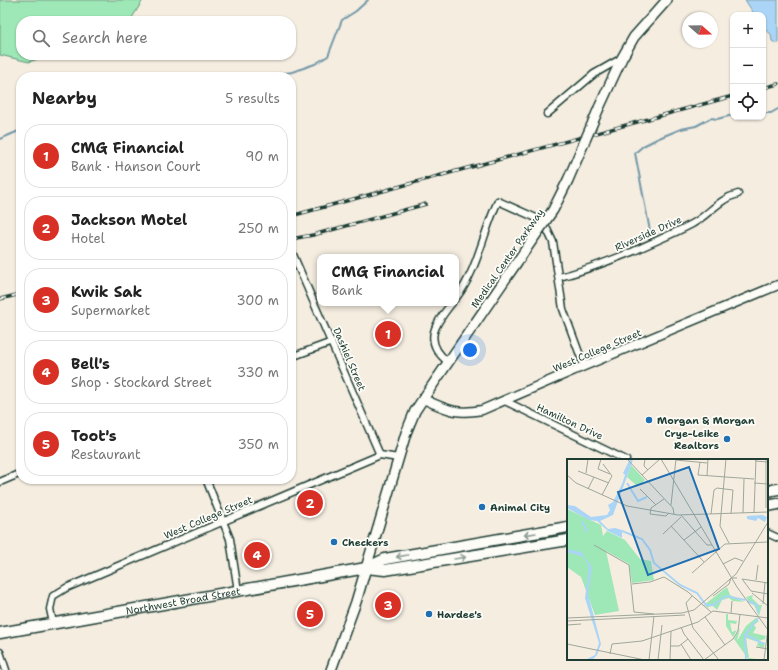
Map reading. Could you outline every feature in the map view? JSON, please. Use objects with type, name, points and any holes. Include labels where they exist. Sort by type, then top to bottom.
[{"type":"main road","name":"Medical Center Parkway","points":[[331,670],[349,622],[406,433],[416,411],[422,400],[553,210],[568,180],[622,58],[634,37],[667,0]]},
{"type":"main road","points":[[768,491],[778,489]]},
{"type":"main road","points":[[768,506],[778,504]]},
{"type":"main road","name":"Northwest Broad Street","points":[[0,633],[366,568],[385,559],[567,527]]},
{"type":"main road","points":[[555,529],[557,542]]},
{"type":"main road","name":"Northwest Broad Street","points":[[366,568],[385,570],[567,540]]},
{"type":"street","points":[[547,114],[594,74],[622,58]]},
{"type":"street","name":"Riverside Drive","points":[[559,277],[580,272],[660,240],[694,223],[729,196],[738,194]]},
{"type":"street","points":[[459,294],[469,278],[491,215],[498,201],[534,217],[546,227],[553,242],[563,309],[584,366]]},
{"type":"street","name":"Dashiel Street","points":[[296,261],[380,455]]},
{"type":"street","name":"West College Street","points":[[422,400],[455,412],[468,413],[482,410],[778,285]]},
{"type":"street","points":[[448,362],[441,356],[433,343],[434,332],[438,321],[450,306]]},
{"type":"street","points":[[296,355],[332,342]]},
{"type":"street","name":"Hamilton Drive","points":[[505,401],[624,459]]},
{"type":"street","points":[[380,455],[398,458]]},
{"type":"street","name":"West College Street","points":[[53,623],[50,609],[53,596],[66,588],[380,455]]},
{"type":"street","points":[[0,482],[16,475]]},
{"type":"street","points":[[208,484],[230,539],[238,591]]},
{"type":"street","points":[[768,533],[778,538]]},
{"type":"street","points":[[0,652],[6,670]]},
{"type":"green space","points":[[0,0],[143,0],[133,16],[16,16],[16,59],[0,55]]},
{"type":"green space","points":[[21,60],[35,60],[29,62]]},
{"type":"water","points":[[745,0],[778,0],[778,44],[772,41],[771,34],[766,30],[766,12],[753,12]]},
{"type":"waterway","points":[[292,72],[315,64],[328,56],[342,20],[356,11],[368,0]]},
{"type":"waterway","points":[[766,113],[771,113],[778,109]]},
{"type":"waterway","points":[[650,231],[635,153],[643,146],[681,129],[696,126],[711,118],[717,119],[730,116]]},
{"type":"waterway","points":[[0,139],[16,132]]},
{"type":"railway","points":[[766,87],[778,84]]},
{"type":"railway","points":[[296,215],[730,97]]},
{"type":"railway","points":[[296,238],[313,235],[426,204]]},
{"type":"railway","points":[[0,299],[16,295]]},
{"type":"place","name":"CMG Financial","points":[[388,334]]},
{"type":"place","name":"Morgan & Morgan","points":[[649,420]]},
{"type":"place","name":"Crye-Leike Realtors","points":[[727,439]]},
{"type":"place","name":"Jackson Motel","points":[[310,503]]},
{"type":"place","name":"Animal City","points":[[482,507]]},
{"type":"place","name":"Checkers","points":[[334,542]]},
{"type":"place","name":"Bell's","points":[[257,555]]},
{"type":"place","name":"Kwik Sak","points":[[388,605]]},
{"type":"place","name":"Toot's","points":[[310,614]]},
{"type":"place","name":"Hardee's","points":[[429,614]]}]
